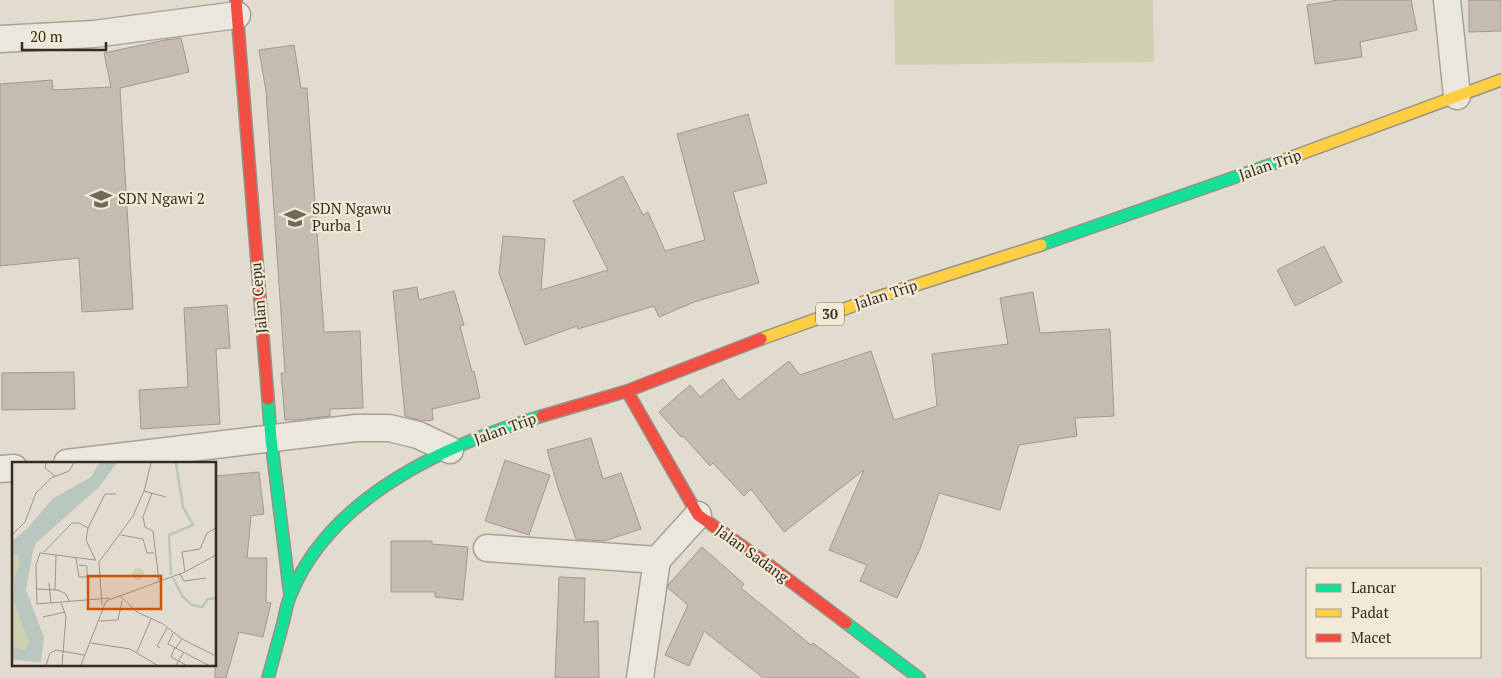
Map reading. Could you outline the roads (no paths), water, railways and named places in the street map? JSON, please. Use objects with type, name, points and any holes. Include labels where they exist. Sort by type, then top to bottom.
[{"type":"main road","name":"Jalan Cepu","points":[[236,8],[271,439],[290,596]]},
{"type":"main road","name":"Jalan Trip","points":[[268,678],[290,596],[305,565],[326,537],[368,497],[395,478],[450,450],[504,427],[627,392],[750,343],[872,298],[1036,247],[1328,144],[1501,80]]},
{"type":"main road","name":"Jalan Sadang","points":[[627,392],[698,516],[769,565],[919,678]]},
{"type":"street","points":[[1447,0],[1458,96]]},
{"type":"street","points":[[0,39],[94,34],[236,8]]},
{"type":"street","points":[[76,462],[356,428],[389,428],[418,435],[450,450]]},
{"type":"street","points":[[640,678],[657,560],[698,516]]},
{"type":"street","points":[[487,548],[657,560]]},
{"type":"place","name":"SDN Ngawi 2","points":[[101,199]]},
{"type":"place","name":"SDN Ngawu Purba 1","points":[[295,218]]}]
